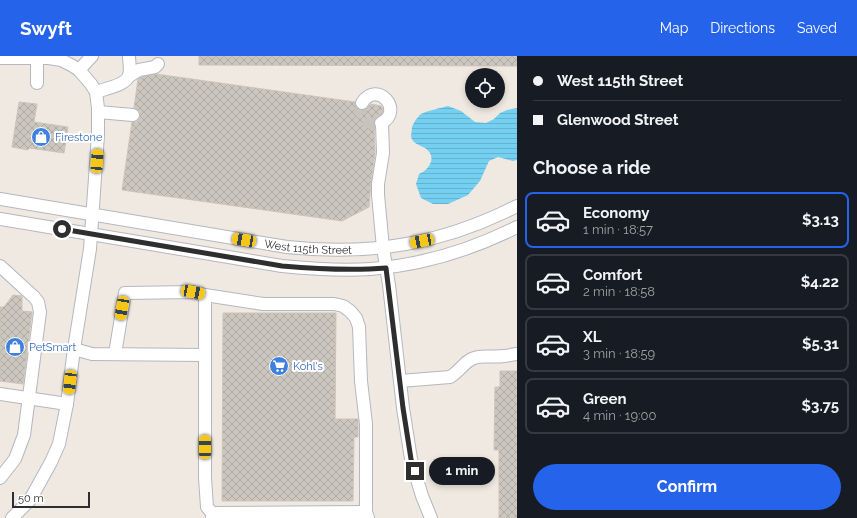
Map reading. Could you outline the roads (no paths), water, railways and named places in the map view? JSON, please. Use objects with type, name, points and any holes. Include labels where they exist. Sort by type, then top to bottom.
[{"type":"street","points":[[79,70],[92,56]]},
{"type":"street","points":[[129,56],[129,76]]},
{"type":"street","points":[[37,57],[37,83]]},
{"type":"street","points":[[0,58],[37,57],[61,60],[79,70],[88,80],[96,92],[98,112],[98,136],[91,234],[67,404],[59,444],[30,500],[12,518]]},
{"type":"street","points":[[96,92],[120,84],[139,70],[158,64]]},
{"type":"street","points":[[362,103],[370,95],[380,95],[386,99],[389,104],[390,113],[387,119],[382,123],[376,184],[411,459],[422,496],[431,518]]},
{"type":"street","points":[[98,112],[133,116]]},
{"type":"street","name":"West 115th Street","points":[[0,199],[287,247],[340,251],[368,250],[431,239],[463,230],[517,206]]},
{"type":"street","name":"West 115th Street","points":[[0,219],[282,266],[345,270],[386,268],[424,261],[456,253],[494,239],[517,227]]},
{"type":"street","points":[[0,266],[34,297],[40,307],[30,398],[24,435],[14,459],[0,478]]},
{"type":"street","points":[[115,354],[125,293],[193,292],[263,304],[334,304],[342,306],[350,311],[356,318],[359,327],[361,381],[366,424],[367,515],[212,516],[207,507],[205,478],[205,295]]},
{"type":"street","points":[[74,349],[92,354],[205,355]]},
{"type":"street","points":[[400,381],[450,377],[457,373],[466,362],[474,358],[517,354]]},
{"type":"street","points":[[0,394],[67,404]]},
{"type":"water","points":[[448,106],[461,111],[475,122],[486,123],[494,119],[500,113],[517,108],[517,160],[513,161],[498,157],[489,161],[480,181],[468,195],[448,204],[433,204],[421,198],[416,184],[419,174],[426,170],[431,163],[431,155],[425,148],[415,143],[412,139],[412,127],[414,122],[421,114]]},
{"type":"tunnel","points":[[362,103],[362,116],[368,122],[376,124],[381,123]]},
{"type":"place","name":"Firestone","points":[[41,137]]},
{"type":"place","name":"PetSmart","points":[[15,347]]},
{"type":"place","name":"Kohl's","points":[[279,366]]}]
